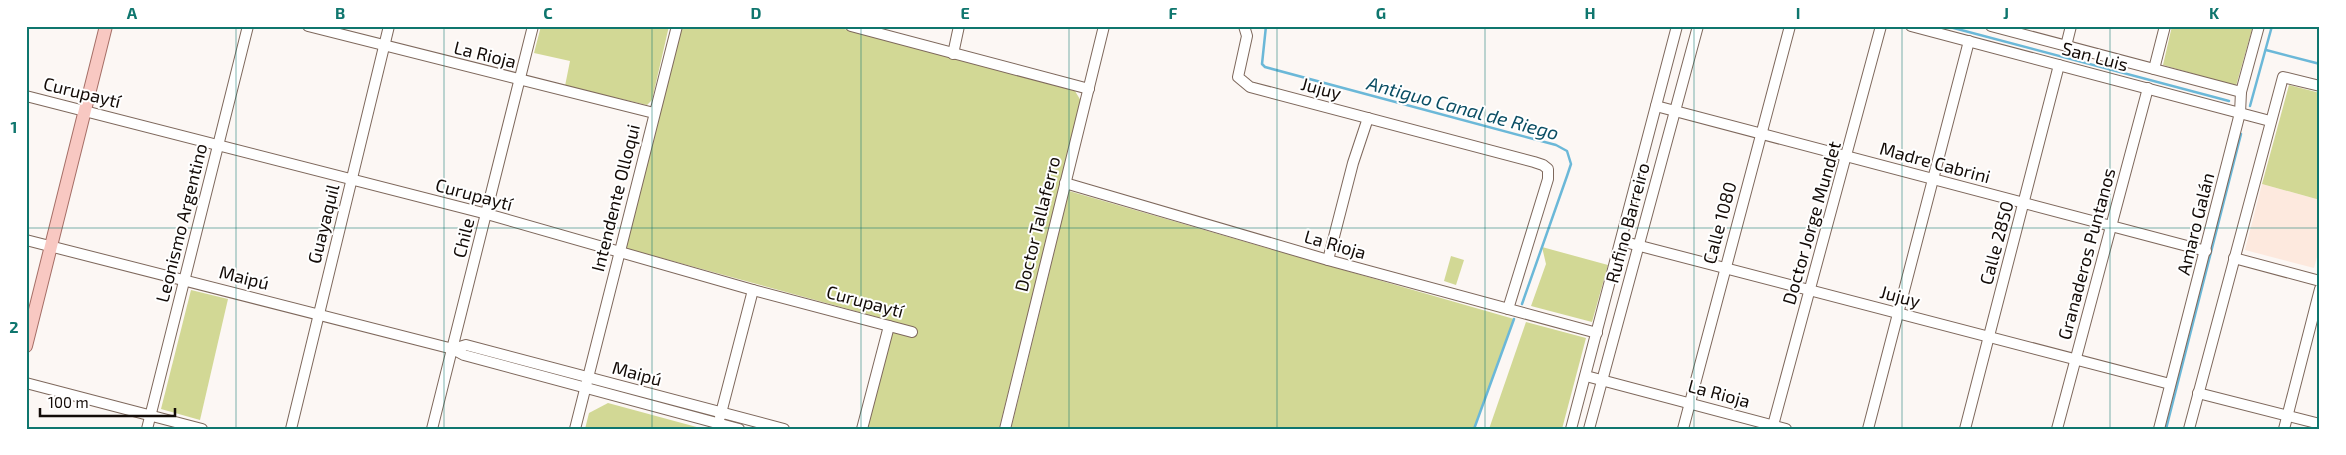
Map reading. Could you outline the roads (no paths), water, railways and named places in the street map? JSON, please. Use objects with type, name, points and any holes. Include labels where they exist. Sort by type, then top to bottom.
[{"type":"main road","points":[[26,346],[106,26]]},
{"type":"street","name":"Leonismo Argentino","points":[[147,429],[248,26]]},
{"type":"street","name":"La Rioja","points":[[308,26],[654,114]]},
{"type":"street","name":"Guayaquil","points":[[290,429],[389,26]]},
{"type":"street","name":"Chile","points":[[432,429],[533,26]]},
{"type":"street","name":"Intendente Olloqui","points":[[586,389],[619,251],[677,26]]},
{"type":"street","points":[[851,26],[1089,89]]},
{"type":"street","points":[[952,54],[959,26]]},
{"type":"street","name":"Doctor Tallaferro","points":[[1004,429],[1104,26]]},
{"type":"street","name":"Jujuy","points":[[1244,26],[1247,36],[1238,77],[1250,87],[1543,165],[1548,169],[1548,179],[1508,309]]},
{"type":"street","name":"Rufino Barreiro","points":[[1571,429],[1677,26]]},
{"type":"street","name":"Rufino Barreiro","points":[[1589,429],[1698,26]]},
{"type":"street","name":"Calle 1080","points":[[1683,429],[1790,26]]},
{"type":"street","name":"Doctor Jorge Mundet","points":[[1772,427],[1848,156],[1882,26]]},
{"type":"street","name":"San Luis","points":[[1911,26],[2270,121]]},
{"type":"street","name":"San Luis","points":[[1991,26],[2240,92]]},
{"type":"street","points":[[2066,46],[2071,26]]},
{"type":"street","points":[[2154,69],[2165,26]]},
{"type":"street","name":"Amaro Galán","points":[[2159,429],[2206,251],[2240,113],[2240,92],[2259,26]]},
{"type":"street","points":[[1868,429],[1970,41]]},
{"type":"street","name":"Calle 2850","points":[[1965,429],[2025,203],[2059,65]]},
{"type":"street","points":[[2189,429],[2283,77],[2320,86]]},
{"type":"street","name":"Granaderos Puntanos","points":[[2057,429],[2148,88]]},
{"type":"street","name":"Curupaytí","points":[[26,96],[487,214],[753,290],[912,332]]},
{"type":"street","name":"Madre Cabrini","points":[[1656,106],[2206,251]]},
{"type":"street","points":[[1328,260],[1353,163],[1368,118]]},
{"type":"street","name":"La Rioja","points":[[1065,183],[1328,260],[1597,333]]},
{"type":"street","name":"Maipú","points":[[26,240],[453,349],[464,355],[718,426],[739,429]]},
{"type":"street","name":"Jujuy","points":[[1621,241],[2170,384]]},
{"type":"street","points":[[2234,258],[2320,281]]},
{"type":"street","points":[[2284,429],[2320,289]]},
{"type":"street","points":[[718,426],[753,290]]},
{"type":"street","points":[[862,429],[889,326]]},
{"type":"street","name":"Maipú","points":[[453,349],[466,345],[784,429]]},
{"type":"street","name":"La Rioja","points":[[1586,376],[1772,427],[1786,429]]},
{"type":"street","points":[[26,383],[202,429]]},
{"type":"street","points":[[576,429],[586,389]]},
{"type":"street","points":[[2198,393],[2320,424]]},
{"type":"waterway","name":"Antiguo Canal de Riego","points":[[1266,26],[1262,64],[1265,67],[1556,145],[1567,151],[1571,164],[1522,304]]},
{"type":"waterway","points":[[1946,26],[2229,101]]},
{"type":"waterway","points":[[2250,106],[2272,26]]},
{"type":"waterway","points":[[2266,50],[2320,64]]},
{"type":"waterway","points":[[2166,429],[2241,134]]},
{"type":"waterway","name":"Antiguo Canal de Riego","points":[[1474,429],[1514,319]]}]
